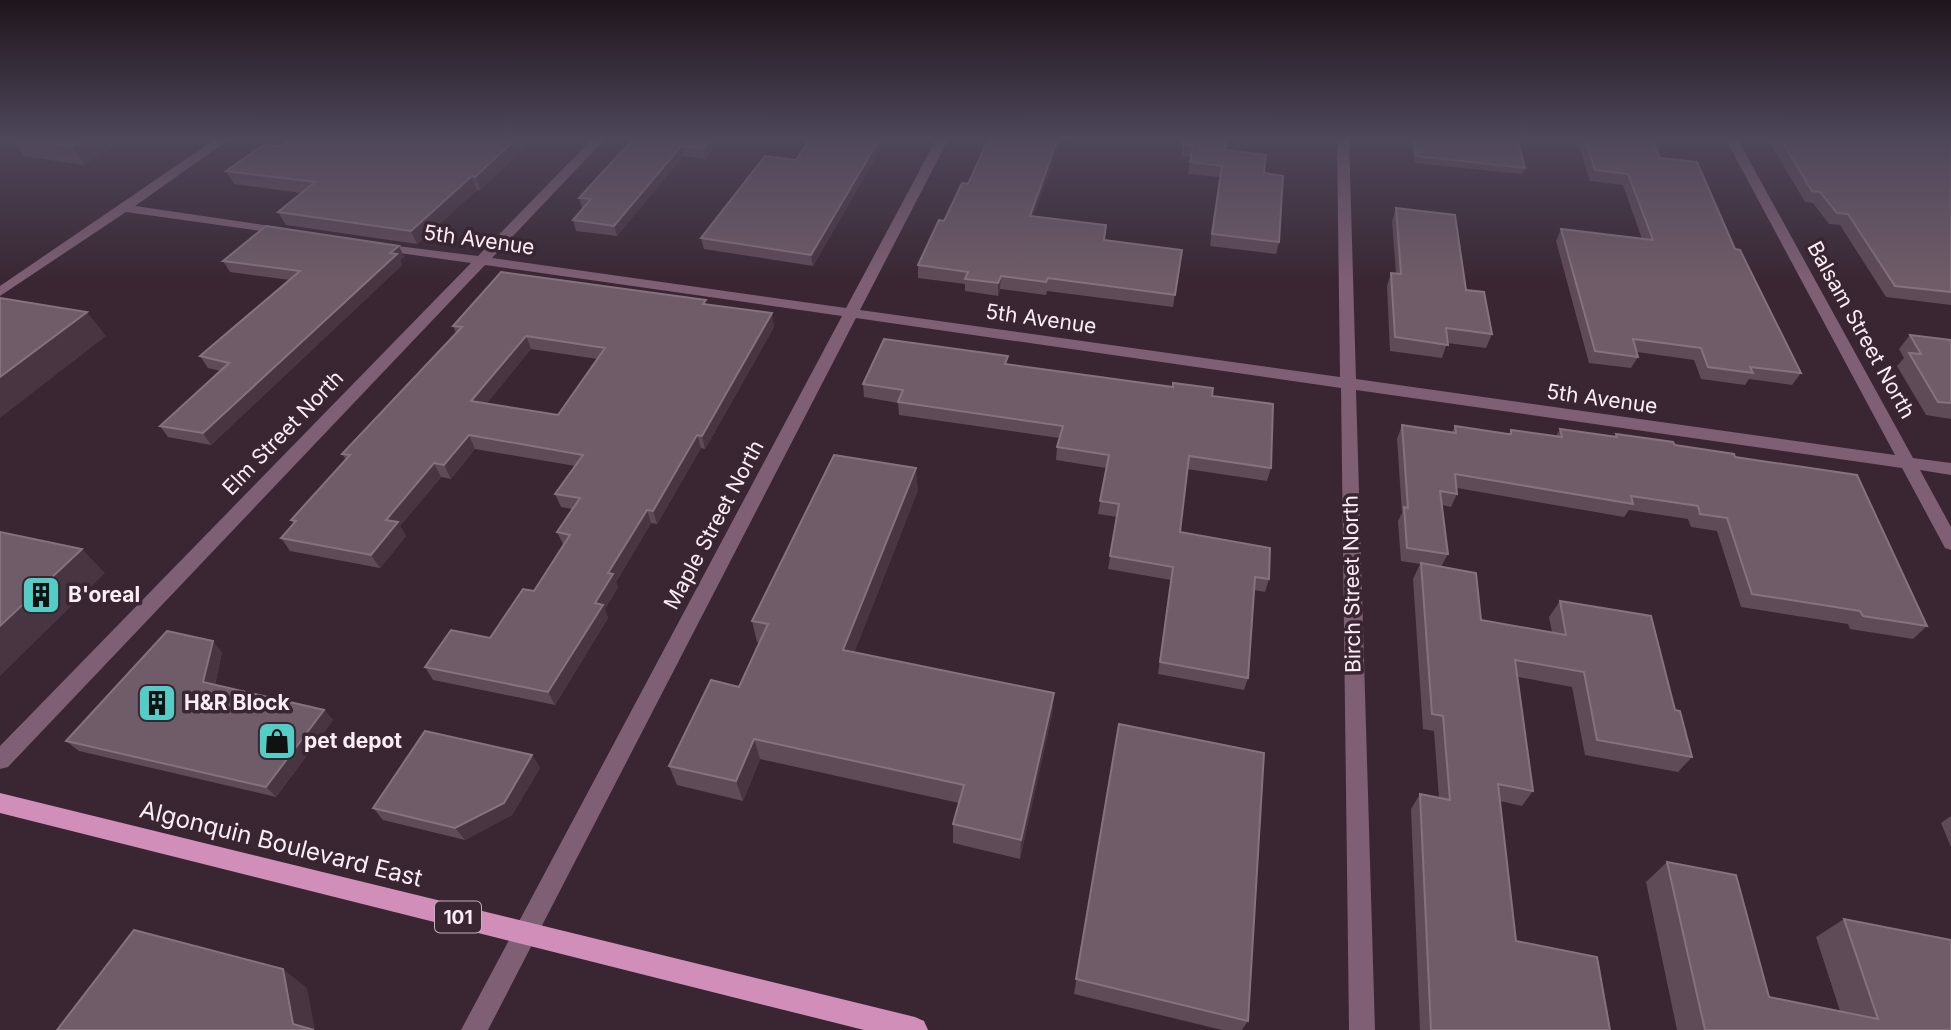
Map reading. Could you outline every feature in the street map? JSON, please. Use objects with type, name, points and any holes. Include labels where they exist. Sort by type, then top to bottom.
[{"type":"main road","name":"Algonquin Boulevard East","points":[[0,803],[915,1030]]},
{"type":"street","points":[[0,292],[156,186]]},
{"type":"street","name":"Elm Street North","points":[[0,761],[553,186]]},
{"type":"street","name":"Maple Street North","points":[[474,1030],[918,186]]},
{"type":"street","name":"Birch Street North","points":[[1344,186],[1362,1030]]},
{"type":"street","name":"Balsam Street North","points":[[1757,186],[1951,543]]},
{"type":"street","points":[[125,208],[303,234]]},
{"type":"street","name":"5th Avenue","points":[[358,243],[1951,469]]},
{"type":"building","points":[[310,186],[461,186],[411,231],[278,212]]},
{"type":"building","points":[[590,186],[647,186],[614,226],[573,220],[591,199],[579,198]]},
{"type":"building","points":[[742,186],[852,186],[811,255],[701,238]]},
{"type":"building","points":[[961,186],[1041,186],[1030,216],[1106,225],[1104,240],[1182,250],[1175,295],[1048,278],[1046,282],[1001,276],[998,283],[965,279],[968,272],[918,265],[939,220],[944,221]]},
{"type":"building","points":[[1219,186],[1282,186],[1279,242],[1212,234]]},
{"type":"building","points":[[1633,186],[1708,186],[1735,249],[1740,250],[1801,373],[1750,367],[1753,373],[1708,367],[1701,348],[1633,339],[1638,357],[1595,351],[1561,229],[1653,240]]},
{"type":"building","points":[[1809,186],[1951,186],[1951,292],[1895,286],[1848,214],[1837,213],[1820,192],[1812,191]]},
{"type":"building","points":[[1396,208],[1455,215],[1466,290],[1484,292],[1492,334],[1446,328],[1448,345],[1395,337],[1391,273],[1401,274]]},
{"type":"building","points":[[266,226],[399,246],[390,253],[397,254],[203,433],[160,426],[229,363],[200,356],[300,271],[223,261]]},
{"type":"building","points":[[501,272],[706,300],[703,304],[772,313],[702,436],[697,435],[653,511],[647,510],[608,573],[613,574],[595,603],[603,605],[548,692],[425,667],[451,630],[490,638],[523,589],[534,591],[570,535],[557,532],[580,498],[555,494],[583,455],[469,435],[444,465],[434,463],[386,520],[398,522],[371,555],[281,538],[296,521],[291,520],[350,455],[342,454],[462,327],[453,326]],"holes":[[[526,336],[605,348],[558,415],[471,401]]]},
{"type":"building","points":[[0,298],[87,312],[0,377]]},
{"type":"building","points":[[1910,335],[1951,340],[1951,403],[1938,402],[1909,353],[1921,354]]},
{"type":"building","points":[[884,339],[1008,356],[1005,364],[1173,387],[1173,383],[1213,388],[1212,396],[1273,404],[1271,468],[1189,456],[1180,532],[1270,548],[1269,579],[1255,577],[1248,678],[1160,662],[1173,567],[1110,556],[1119,504],[1100,501],[1109,455],[1057,447],[1063,426],[898,402],[903,390],[863,384]]},
{"type":"building","points":[[1402,425],[1456,433],[1455,426],[1508,434],[1511,434],[1511,430],[1562,437],[1560,429],[1617,437],[1616,434],[1673,442],[1675,445],[1734,454],[1735,457],[1857,475],[1927,626],[1863,616],[1860,611],[1752,594],[1727,518],[1700,514],[1698,506],[1631,496],[1633,504],[1455,474],[1457,494],[1440,491],[1448,554],[1407,548],[1404,507],[1408,508]]},
{"type":"building","points":[[834,455],[916,468],[843,650],[1054,693],[1021,840],[953,824],[964,785],[754,739],[736,781],[669,766],[711,680],[739,687],[768,624],[752,621]]},
{"type":"building","points":[[0,532],[82,549],[0,626]]},
{"type":"building","points":[[1421,563],[1476,573],[1481,620],[1566,635],[1560,601],[1651,616],[1675,710],[1680,711],[1692,757],[1597,740],[1584,672],[1515,660],[1533,791],[1498,784],[1516,941],[1597,957],[1610,1030],[1431,1030],[1420,794],[1450,800],[1443,716],[1432,714]]},
{"type":"building","points":[[167,631],[213,641],[203,682],[324,710],[266,787],[66,741]]},
{"type":"building","points":[[1119,724],[1264,753],[1248,1021],[1076,979]]},
{"type":"building","points":[[425,731],[532,755],[504,803],[455,828],[373,808]]},
{"type":"building","points":[[1667,862],[1736,875],[1769,997],[1878,1019],[1844,919],[1951,940],[1951,1030],[1705,1030]]},
{"type":"building","points":[[134,930],[283,969],[293,1024],[314,1030],[57,1030]]},
{"type":"place","name":"B'oreal","points":[[41,595]]},
{"type":"place","name":"H&R Block","points":[[157,703]]},
{"type":"place","name":"pet depot","points":[[277,741]]}]
